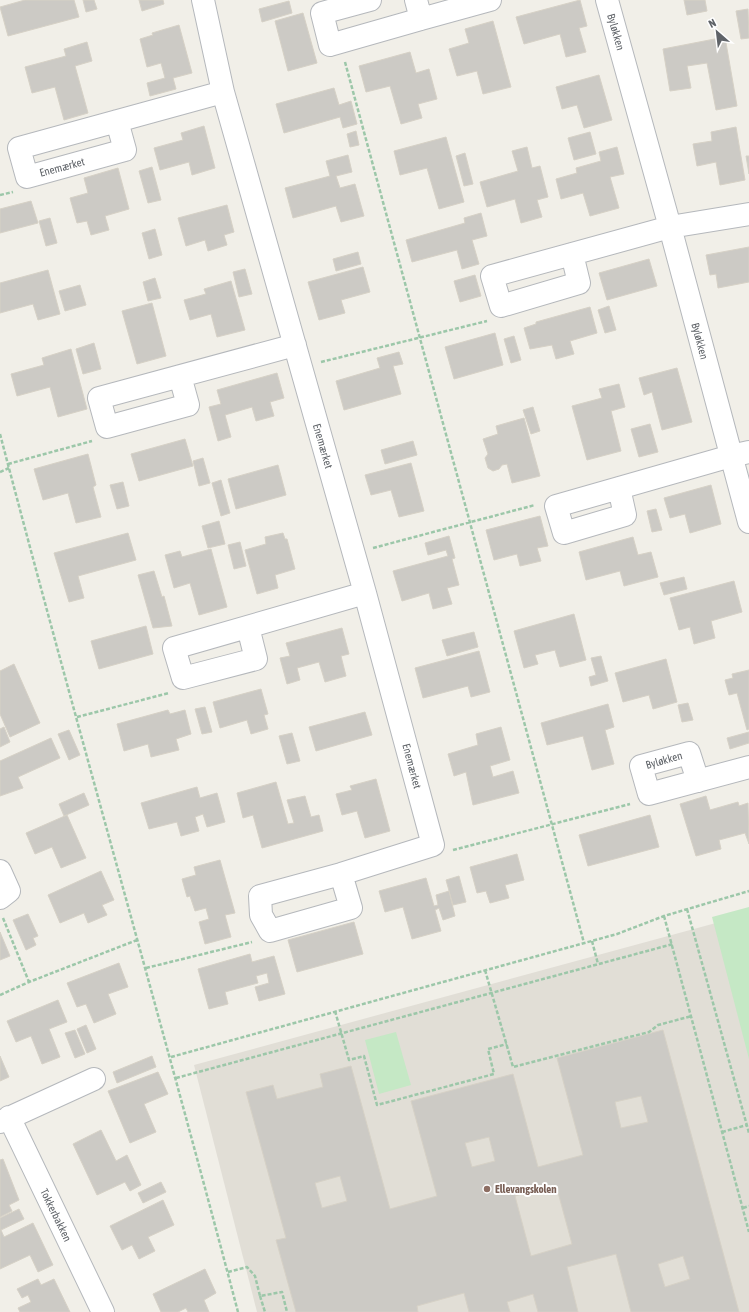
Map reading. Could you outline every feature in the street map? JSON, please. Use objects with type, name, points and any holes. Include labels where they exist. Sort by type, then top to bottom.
[{"type":"street","name":"Enemærket","points":[[203,0],[223,92],[354,553],[433,845]]},
{"type":"street","points":[[370,0],[322,13],[330,45],[419,10],[490,0]]},
{"type":"street","name":"Byløkken","points":[[607,0],[670,227],[740,454],[749,522]]},
{"type":"street","points":[[117,120],[223,92]]},
{"type":"street","points":[[572,254],[579,283],[501,306],[492,276],[670,227],[749,214]]},
{"type":"street","points":[[180,376],[188,405],[107,427],[99,398],[180,376],[295,345]]},
{"type":"street","points":[[619,488],[625,515],[564,533],[556,506],[619,488],[740,454]]},
{"type":"street","points":[[248,627],[256,659],[182,678],[174,648],[365,593]]},
{"type":"street","name":"Byløkken","points":[[649,794],[641,766],[689,753],[698,781]]},
{"type":"street","points":[[649,794],[749,767]]},
{"type":"street","points":[[341,874],[351,908],[270,931],[261,915],[260,896],[341,874],[433,845]]},
{"type":"street","points":[[0,871],[9,891],[0,898]]},
{"type":"street","name":"Tokkerbakken","points":[[94,1079],[5,1120],[103,1312]]},
{"type":"path","points":[[339,42],[421,337],[584,943]]},
{"type":"path","points":[[301,367],[504,317],[501,306]]},
{"type":"path","points":[[8,464],[107,438],[107,427]]},
{"type":"path","points":[[0,434],[137,940],[171,1057],[238,1312]]},
{"type":"path","points":[[0,472],[9,468]]},
{"type":"path","points":[[354,553],[548,501],[556,506]]},
{"type":"path","points":[[77,717],[174,692],[182,678]]},
{"type":"path","points":[[433,845],[444,853],[552,826],[642,801],[649,794]]},
{"type":"path","points":[[171,1057],[617,934],[664,916],[749,892]]},
{"type":"path","points":[[687,909],[749,1133]]},
{"type":"path","points":[[0,911],[29,982]]},
{"type":"path","points":[[664,916],[749,1232]]},
{"type":"path","points":[[146,968],[260,940],[270,931]]},
{"type":"path","points":[[0,995],[29,982],[137,940]]},
{"type":"path","points":[[592,941],[598,964]]},
{"type":"path","points":[[176,1078],[672,944]]},
{"type":"path","points":[[485,970],[513,1067],[649,1032],[658,1025],[692,1016]]},
{"type":"path","points":[[335,1011],[349,1060],[364,1056],[377,1104],[494,1074],[488,1049],[507,1044]]},
{"type":"path","points":[[722,1132],[747,1125]]},
{"type":"path","points":[[743,1208],[749,1206]]},
{"type":"path","points":[[228,1272],[246,1267],[255,1276],[265,1312]]},
{"type":"path","points":[[260,1296],[282,1292],[288,1312]]},
{"type":"shaded area","name":"Ellevangskolen","points":[[749,914],[749,1312],[257,1312],[194,1065]]},
{"type":"green space","points":[[749,907],[749,1059],[712,917]]},
{"type":"green space","points":[[396,1032],[411,1085],[379,1094],[365,1040]]},
{"type":"building","points":[[25,0],[74,0],[79,17],[8,36],[0,7]]},
{"type":"building","points":[[83,0],[94,0],[97,9],[86,12]]},
{"type":"building","points":[[139,0],[163,0],[164,4],[142,11]]},
{"type":"building","points":[[580,0],[587,26],[579,28],[586,52],[566,57],[560,34],[524,44],[516,17]]},
{"type":"building","points":[[684,0],[705,0],[707,11],[687,15]]},
{"type":"building","points":[[289,1],[292,13],[262,22],[259,9]]},
{"type":"building","points":[[748,9],[749,38],[741,39],[736,11]]},
{"type":"building","points":[[303,13],[317,63],[288,71],[275,21]]},
{"type":"building","points":[[493,21],[511,87],[483,94],[477,71],[457,76],[449,49],[469,43],[465,29]]},
{"type":"building","points":[[179,25],[192,73],[173,78],[176,89],[150,96],[147,83],[165,78],[161,63],[147,67],[140,39],[153,35],[152,33]]},
{"type":"building","points":[[725,37],[737,106],[716,110],[707,63],[687,66],[691,88],[670,91],[663,49]]},
{"type":"building","points":[[87,42],[92,61],[75,66],[88,113],[64,120],[55,87],[32,93],[25,67],[66,56],[64,49]]},
{"type":"building","points":[[410,52],[416,73],[429,69],[437,99],[418,104],[422,118],[401,124],[390,86],[366,92],[359,66]]},
{"type":"building","points":[[599,75],[612,120],[584,128],[577,105],[562,109],[556,87]]},
{"type":"building","points":[[334,88],[339,105],[351,101],[357,124],[343,128],[340,117],[284,133],[276,104]]},
{"type":"building","points":[[204,126],[215,168],[192,175],[189,162],[160,170],[154,148],[183,140],[181,133]]},
{"type":"building","points":[[736,127],[745,180],[720,185],[716,162],[697,166],[693,144],[712,141],[711,132]]},
{"type":"building","points":[[356,131],[359,145],[350,147],[347,134]]},
{"type":"building","points":[[590,132],[596,154],[574,160],[568,138]]},
{"type":"building","points":[[446,137],[464,202],[439,209],[427,168],[400,175],[394,151]]},
{"type":"building","points":[[527,147],[532,168],[540,166],[548,197],[537,200],[542,217],[521,223],[515,199],[487,207],[480,182],[518,171],[512,151]]},
{"type":"building","points":[[617,147],[624,174],[610,177],[619,208],[590,216],[583,193],[561,199],[556,179],[577,173],[576,168],[601,161],[599,152]]},
{"type":"building","points":[[465,153],[473,184],[464,186],[456,156]]},
{"type":"building","points":[[348,155],[352,172],[336,176],[340,188],[355,184],[364,216],[341,222],[336,206],[293,218],[285,188],[330,176],[326,161]]},
{"type":"building","points":[[746,156],[749,156],[749,174]]},
{"type":"building","points":[[152,167],[161,200],[148,203],[139,171]]},
{"type":"building","points":[[118,168],[129,209],[105,216],[109,230],[91,235],[87,221],[77,223],[70,198],[88,193],[84,178]]},
{"type":"building","points":[[31,201],[38,223],[0,233],[0,209]]},
{"type":"building","points":[[227,205],[234,232],[224,235],[227,245],[208,251],[205,240],[186,246],[178,218]]},
{"type":"building","points":[[481,213],[487,236],[472,240],[479,264],[462,269],[457,250],[412,262],[406,240],[465,223],[464,218]]},
{"type":"building","points":[[50,218],[57,243],[46,246],[39,221]]},
{"type":"building","points":[[155,229],[162,255],[149,259],[142,233]]},
{"type":"building","points":[[749,247],[749,282],[718,288],[716,274],[710,275],[706,255]]},
{"type":"building","points":[[358,252],[361,264],[336,271],[333,259]]},
{"type":"building","points":[[649,259],[657,286],[607,300],[599,273]]},
{"type":"building","points":[[363,267],[370,292],[341,300],[345,313],[319,320],[308,282]]},
{"type":"building","points":[[245,269],[252,294],[239,297],[233,272]]},
{"type":"building","points":[[48,270],[60,314],[38,320],[33,304],[0,313],[0,283]]},
{"type":"building","points":[[475,275],[481,296],[460,302],[454,281]]},
{"type":"building","points":[[155,278],[161,298],[148,301],[143,282]]},
{"type":"building","points":[[231,281],[245,330],[217,337],[211,314],[190,320],[184,300],[206,294],[204,289]]},
{"type":"building","points":[[80,285],[86,305],[65,311],[59,291]]},
{"type":"building","points":[[152,303],[166,356],[137,364],[122,311]]},
{"type":"building","points":[[609,306],[616,330],[605,333],[598,310]]},
{"type":"building","points":[[590,307],[597,333],[570,341],[574,354],[556,359],[552,345],[530,349],[524,328],[536,324],[536,322]]},
{"type":"building","points":[[495,333],[503,365],[454,379],[445,347]]},
{"type":"building","points":[[514,336],[521,360],[511,363],[504,339]]},
{"type":"building","points":[[94,343],[101,369],[83,374],[76,349]]},
{"type":"building","points":[[71,349],[87,409],[58,417],[50,387],[17,396],[11,374],[44,365],[42,358]]},
{"type":"building","points":[[399,352],[403,364],[393,366],[401,394],[344,410],[336,381],[380,368],[377,358]]},
{"type":"building","points":[[677,368],[692,422],[662,430],[652,392],[644,395],[639,378]]},
{"type":"building","points":[[277,373],[284,398],[270,402],[274,416],[256,421],[252,407],[225,415],[231,437],[218,441],[209,407],[221,404],[217,390]]},
{"type":"building","points":[[619,384],[625,407],[611,411],[621,451],[587,460],[572,406],[602,398],[599,389]]},
{"type":"building","points":[[533,407],[540,431],[531,434],[523,410]]},
{"type":"building","points":[[524,418],[540,476],[512,483],[507,464],[502,465],[499,469],[493,471],[488,468],[485,458],[488,454],[483,439],[498,434],[496,426]]},
{"type":"building","points":[[650,424],[658,452],[639,457],[631,429]]},
{"type":"building","points":[[185,439],[193,466],[139,481],[131,454]]},
{"type":"building","points":[[413,441],[417,455],[385,464],[381,450]]},
{"type":"building","points":[[88,454],[96,485],[93,487],[101,517],[76,523],[68,493],[43,500],[34,469]]},
{"type":"building","points":[[203,458],[210,483],[199,486],[193,461]]},
{"type":"building","points":[[411,463],[424,511],[399,517],[391,490],[371,495],[365,475]]},
{"type":"building","points":[[278,465],[286,495],[236,509],[228,479]]},
{"type":"building","points":[[221,480],[230,513],[221,516],[212,483]]},
{"type":"building","points":[[123,482],[129,506],[117,509],[110,485]]},
{"type":"building","points":[[711,485],[721,524],[690,533],[685,514],[670,518],[664,498]]},
{"type":"building","points":[[656,509],[662,530],[652,532],[647,511]]},
{"type":"building","points":[[540,516],[548,546],[537,548],[541,561],[520,566],[517,554],[494,560],[486,530]]},
{"type":"building","points":[[219,521],[225,544],[208,548],[202,526]]},
{"type":"building","points":[[128,533],[136,560],[78,576],[84,598],[69,602],[54,553]]},
{"type":"building","points":[[283,533],[285,539],[287,539],[295,569],[275,575],[278,588],[257,594],[245,550],[266,544],[265,537]]},
{"type":"building","points":[[449,536],[455,558],[452,559],[459,585],[447,588],[452,604],[433,609],[429,593],[402,601],[393,571],[448,556],[446,550],[428,555],[425,543]]},
{"type":"building","points":[[633,537],[638,555],[651,552],[658,577],[624,586],[620,571],[586,580],[579,552]]},
{"type":"building","points":[[240,542],[246,566],[234,569],[228,545]]},
{"type":"building","points":[[211,549],[227,607],[199,615],[190,583],[174,588],[165,555],[180,551],[182,557]]},
{"type":"building","points":[[154,571],[162,597],[164,596],[172,626],[153,628],[138,575]]},
{"type":"building","points":[[684,577],[687,589],[664,595],[660,583]]},
{"type":"building","points":[[734,581],[742,612],[711,621],[715,638],[694,644],[690,627],[679,630],[670,598]]},
{"type":"building","points":[[574,614],[586,660],[560,667],[555,650],[535,655],[538,664],[524,668],[514,631]]},
{"type":"building","points":[[146,626],[153,654],[99,669],[91,641]]},
{"type":"building","points":[[342,628],[349,654],[341,656],[346,676],[325,682],[319,662],[297,668],[300,680],[287,684],[280,658],[290,656],[286,643]]},
{"type":"building","points":[[474,632],[478,647],[447,656],[442,640]]},
{"type":"building","points":[[479,651],[490,692],[471,697],[468,686],[423,698],[415,668]]},
{"type":"building","points":[[601,656],[608,681],[591,686],[589,677],[596,675],[591,658]]},
{"type":"building","points":[[666,659],[677,702],[653,709],[649,695],[623,702],[615,673]]},
{"type":"building","points":[[14,664],[40,723],[10,737],[0,714],[0,671]]},
{"type":"building","points":[[749,670],[749,729],[747,730],[737,693],[729,695],[725,680],[733,678],[732,674]]},
{"type":"building","points":[[261,689],[268,714],[264,715],[268,729],[251,734],[247,720],[220,728],[213,702]]},
{"type":"building","points":[[688,703],[693,720],[682,722],[678,705]]},
{"type":"building","points":[[608,704],[614,727],[605,730],[614,764],[592,770],[583,736],[547,745],[541,723]]},
{"type":"building","points":[[205,707],[212,732],[202,734],[195,709]]},
{"type":"building","points":[[168,710],[170,714],[185,710],[191,734],[176,739],[179,750],[151,757],[148,744],[124,751],[117,724]]},
{"type":"building","points":[[365,712],[372,735],[316,751],[309,727]]},
{"type":"building","points":[[4,727],[10,742],[0,747],[0,729]]},
{"type":"building","points":[[501,727],[510,760],[490,766],[493,777],[513,771],[519,793],[473,805],[466,772],[454,776],[448,754],[478,745],[476,734]]},
{"type":"building","points":[[69,730],[80,755],[69,760],[58,734]]},
{"type":"building","points":[[749,732],[749,743],[730,749],[727,738]]},
{"type":"building","points":[[292,733],[300,761],[287,764],[279,736]]},
{"type":"building","points":[[51,738],[60,758],[18,777],[23,788],[0,796],[0,761]]},
{"type":"building","points":[[376,779],[390,831],[365,838],[357,811],[342,815],[336,794],[352,790],[350,786]]},
{"type":"building","points":[[276,782],[288,824],[294,823],[287,800],[305,796],[311,817],[319,815],[323,831],[262,848],[253,815],[243,818],[237,793]]},
{"type":"building","points":[[197,787],[200,798],[217,793],[225,822],[207,827],[203,814],[195,817],[199,831],[181,836],[177,822],[149,829],[141,803]]},
{"type":"building","points":[[84,793],[89,805],[64,816],[59,804]]},
{"type":"building","points":[[706,796],[710,810],[738,802],[739,806],[748,803],[749,844],[745,833],[719,840],[721,849],[696,856],[680,804]]},
{"type":"building","points":[[67,815],[86,858],[61,868],[52,847],[35,854],[26,833]]},
{"type":"building","points":[[650,815],[659,847],[588,866],[579,835]]},
{"type":"building","points":[[517,854],[524,880],[505,885],[509,898],[490,903],[486,891],[477,893],[470,867]]},
{"type":"building","points":[[220,860],[235,913],[225,915],[231,937],[205,944],[199,922],[209,919],[206,908],[195,911],[190,896],[187,897],[182,879],[196,875],[194,867]]},
{"type":"building","points":[[101,871],[114,900],[102,905],[107,915],[88,923],[84,913],[60,923],[48,895]]},
{"type":"building","points":[[459,876],[466,902],[453,905],[446,880]]},
{"type":"building","points":[[426,878],[434,906],[438,905],[436,895],[449,891],[455,916],[443,920],[439,908],[435,910],[441,931],[412,939],[403,907],[385,912],[379,891]]},
{"type":"building","points":[[28,914],[38,936],[33,938],[36,945],[26,950],[13,920]]},
{"type":"building","points":[[354,922],[363,954],[297,972],[288,940]]},
{"type":"building","points":[[0,932],[10,956],[0,960]]},
{"type":"building","points":[[250,954],[252,962],[274,956],[285,994],[259,1001],[255,987],[269,983],[267,973],[256,976],[258,983],[225,992],[228,1004],[209,1009],[198,969]]},
{"type":"building","points":[[119,963],[128,987],[108,994],[116,1014],[94,1023],[86,1004],[77,1007],[67,983]]},
{"type":"building","points":[[58,1000],[67,1022],[49,1029],[60,1057],[42,1064],[31,1036],[16,1042],[7,1021]]},
{"type":"building","points":[[86,1025],[96,1049],[87,1053],[77,1029]]},
{"type":"building","points":[[75,1030],[85,1054],[75,1058],[65,1033]]},
{"type":"building","points":[[663,1030],[739,1312],[631,1312],[616,1254],[567,1267],[578,1312],[538,1312],[533,1294],[507,1302],[510,1312],[469,1312],[464,1293],[417,1306],[418,1312],[296,1312],[276,1240],[286,1238],[246,1092],[273,1085],[277,1099],[323,1087],[320,1074],[351,1066],[390,1209],[437,1196],[411,1101],[513,1074],[538,1167],[583,1155],[557,1058]],"holes":[[[641,1096],[648,1122],[621,1128],[615,1102]],[[489,1137],[495,1161],[472,1167],[465,1143]],[[340,1176],[347,1201],[322,1208],[315,1183]],[[556,1185],[572,1244],[531,1256],[515,1196]],[[683,1256],[690,1279],[665,1287],[658,1264]]]},
{"type":"building","points":[[0,1056],[9,1077],[0,1081]]},
{"type":"building","points":[[152,1056],[156,1067],[117,1083],[113,1072]]},
{"type":"building","points":[[158,1072],[168,1094],[144,1104],[156,1132],[130,1143],[108,1091]]},
{"type":"building","points":[[101,1130],[116,1161],[127,1155],[141,1185],[130,1191],[125,1182],[97,1195],[73,1144]]},
{"type":"building","points":[[3,1159],[19,1200],[9,1205],[12,1211],[0,1217],[0,1160]]},
{"type":"building","points":[[161,1182],[166,1192],[143,1203],[138,1193]]},
{"type":"building","points":[[163,1200],[174,1225],[148,1237],[155,1251],[139,1259],[132,1245],[122,1250],[110,1226]]},
{"type":"building","points":[[19,1209],[24,1219],[1,1230],[4,1237],[33,1223],[53,1265],[38,1272],[30,1255],[0,1269],[0,1218]]},
{"type":"building","points":[[205,1269],[216,1293],[204,1300],[209,1312],[188,1312],[186,1308],[178,1312],[161,1312],[153,1294]]},
{"type":"building","points":[[38,1279],[41,1285],[54,1279],[70,1312],[20,1312],[18,1308],[31,1302],[28,1295],[22,1298],[17,1289]]},
{"type":"place","name":"Ellevangskolen","points":[[487,1189]]}]
